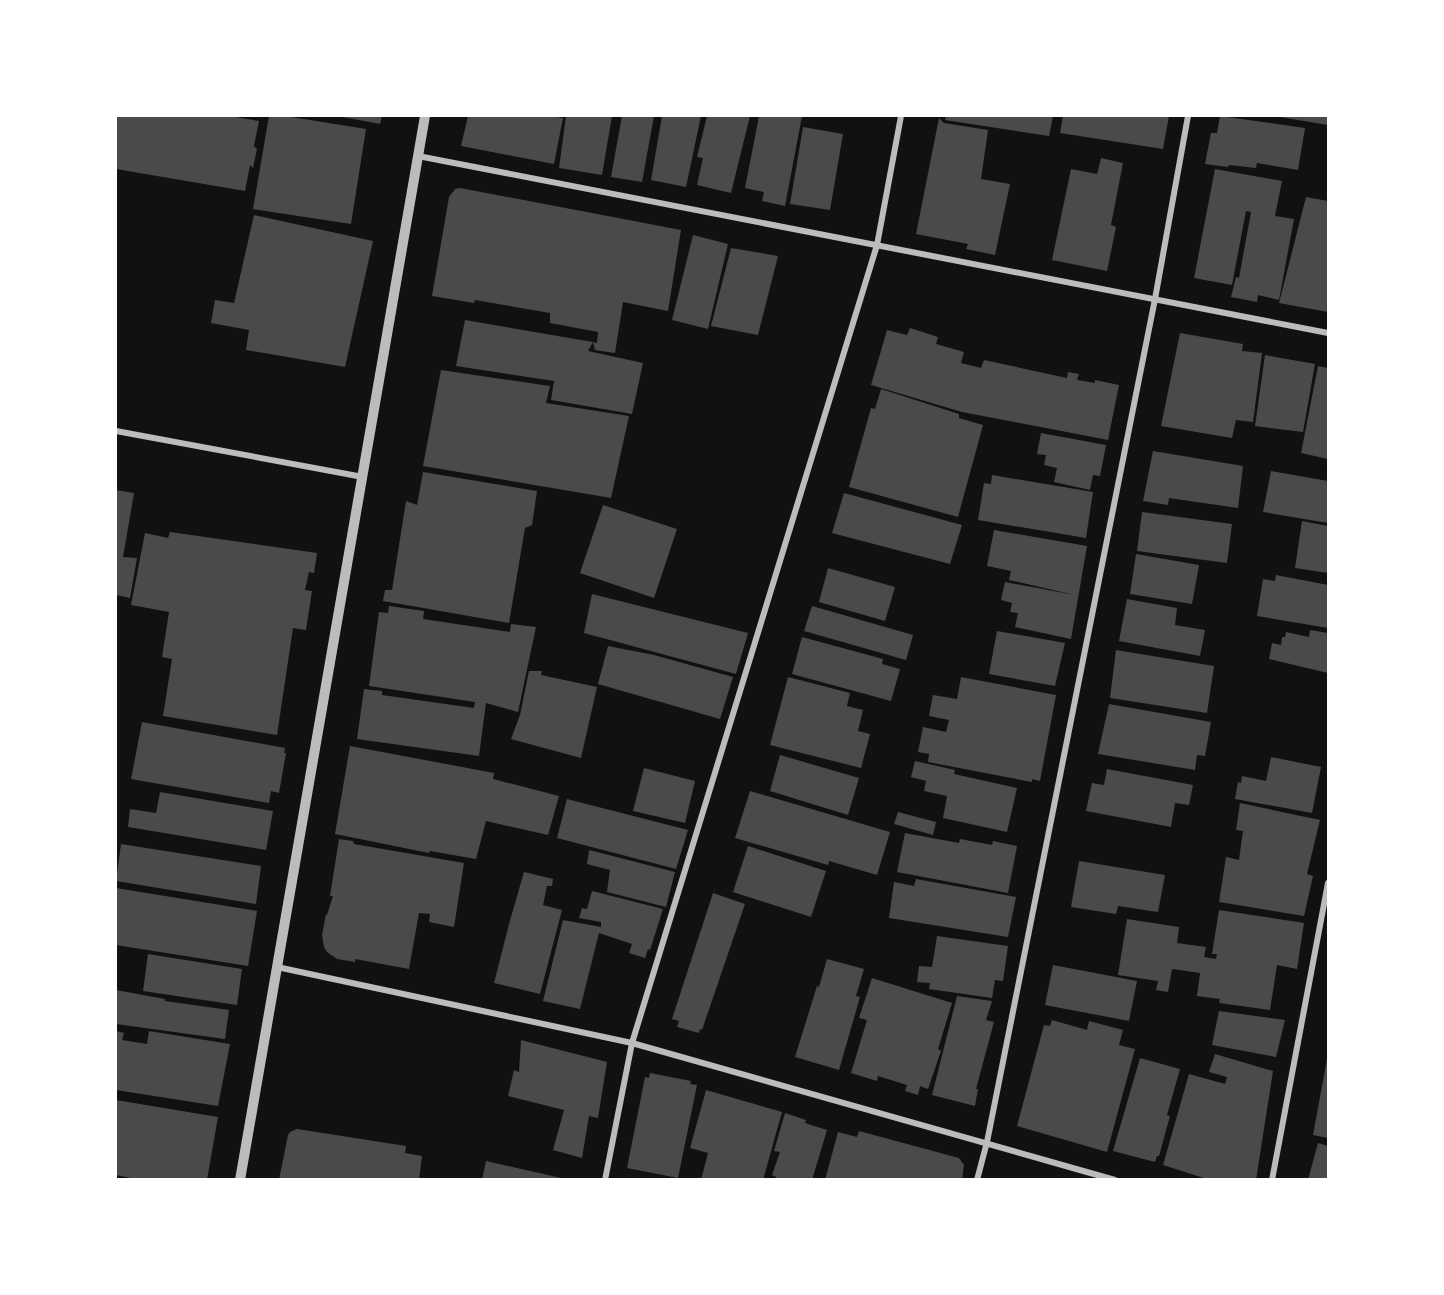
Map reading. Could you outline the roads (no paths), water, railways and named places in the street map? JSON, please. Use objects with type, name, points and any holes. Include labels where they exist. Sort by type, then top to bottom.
[{"type":"street","points":[[240,1179],[425,116]]},
{"type":"street","points":[[604,1179],[632,1042],[877,245],[901,116]]},
{"type":"street","points":[[977,1179],[987,1142],[1155,299],[1188,116]]},
{"type":"street","points":[[418,156],[1329,333]]},
{"type":"street","points":[[116,431],[363,477]]},
{"type":"street","points":[[1272,1179],[1329,883]]},
{"type":"street","points":[[277,967],[632,1042],[1115,1179]]}]
